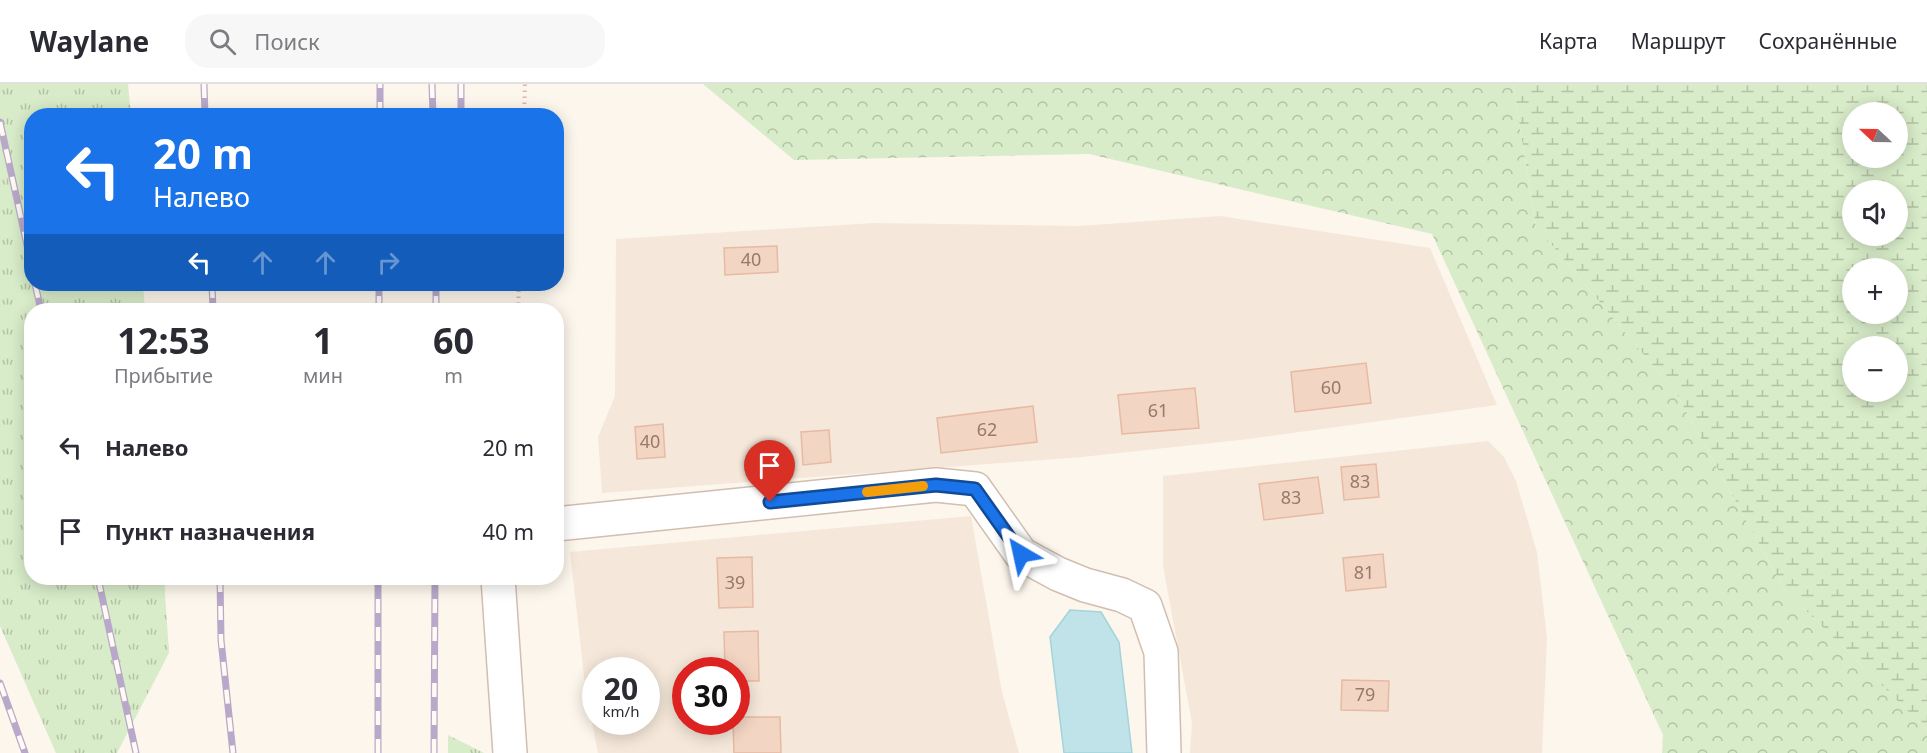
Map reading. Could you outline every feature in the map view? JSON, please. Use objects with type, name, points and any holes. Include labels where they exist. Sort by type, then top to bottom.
[{"type":"street","points":[[564,523],[936,485],[975,489],[1021,554],[1058,574],[1085,585],[1122,595],[1145,606],[1161,652],[1164,753]]},
{"type":"street","points":[[498,585],[510,753]]},
{"type":"path","points":[[524,108],[525,84]]},
{"type":"shaded area","points":[[1220,216],[1430,248],[1497,405],[1249,439],[1082,457],[602,493],[598,437],[615,396],[616,239],[874,223],[1078,226]]},
{"type":"shaded area","points":[[1488,441],[1504,457],[1516,481],[1537,552],[1547,638],[1542,753],[1190,753],[1192,723],[1163,566],[1163,476]]},
{"type":"shaded area","points":[[971,516],[1002,692],[1019,753],[598,753],[594,735],[660,735],[660,657],[582,658],[570,552]]},
{"type":"green space","points":[[0,84],[128,84],[130,108],[24,108],[24,291],[144,291],[144,303],[24,303],[24,585],[164,585],[169,653],[117,753],[56,753],[0,626]]},
{"type":"green space","points":[[703,84],[1513,84],[1536,226],[1676,393],[1784,589],[1927,730],[1927,753],[1662,753],[1663,735],[1432,234],[1089,154],[794,160]]},
{"type":"green space","points":[[1513,84],[1927,84],[1927,730],[1784,589],[1676,393],[1536,226]]},
{"type":"green space","points":[[448,735],[484,753],[448,753]]},
{"type":"water","points":[[1070,610],[1101,612],[1119,642],[1132,753],[1064,753],[1050,637]]},
{"type":"building","points":[[777,246],[778,272],[725,275],[724,248]]},
{"type":"building","points":[[1366,363],[1371,403],[1295,412],[1291,372]]},
{"type":"building","points":[[1195,388],[1199,428],[1122,434],[1118,395]]},
{"type":"building","points":[[1033,406],[1037,442],[941,453],[937,418]]},
{"type":"building","points":[[663,424],[665,457],[637,459],[635,427]]},
{"type":"building","points":[[829,430],[831,462],[803,465],[801,432]]},
{"type":"building","points":[[1376,464],[1379,497],[1344,500],[1341,467]]},
{"type":"building","points":[[1318,477],[1323,513],[1264,520],[1259,484]]},
{"type":"building","points":[[1383,554],[1386,587],[1346,591],[1343,558]]},
{"type":"building","points":[[752,557],[753,607],[719,608],[717,558]]},
{"type":"building","points":[[758,631],[759,681],[750,681],[750,657],[725,657],[724,632]]},
{"type":"building","points":[[1342,680],[1389,681],[1388,711],[1341,710]]},
{"type":"building","points":[[750,717],[780,717],[781,753],[734,753],[733,735],[750,735]]},
{"type":"railway","points":[[204,84],[205,108]]},
{"type":"railway","points":[[380,84],[380,108]]},
{"type":"railway","points":[[432,84],[433,108]]},
{"type":"railway","points":[[461,84],[461,108]]},
{"type":"railway","points":[[0,122],[24,232]]},
{"type":"railway","points":[[37,291],[39,303]]},
{"type":"railway","points":[[212,291],[213,303]]},
{"type":"railway","points":[[379,291],[379,303]]},
{"type":"railway","points":[[436,291],[436,303]]},
{"type":"railway","points":[[100,585],[136,753]]},
{"type":"railway","points":[[220,585],[221,640],[233,753]]},
{"type":"railway","points":[[378,585],[378,753]]},
{"type":"railway","points":[[434,753],[435,585]]},
{"type":"railway","points":[[0,683],[25,753]]},
{"type":"slow traffic","points":[[867,492],[923,486]]},
{"type":"route","points":[[770,502],[936,485],[975,489],[1021,554]]}]
